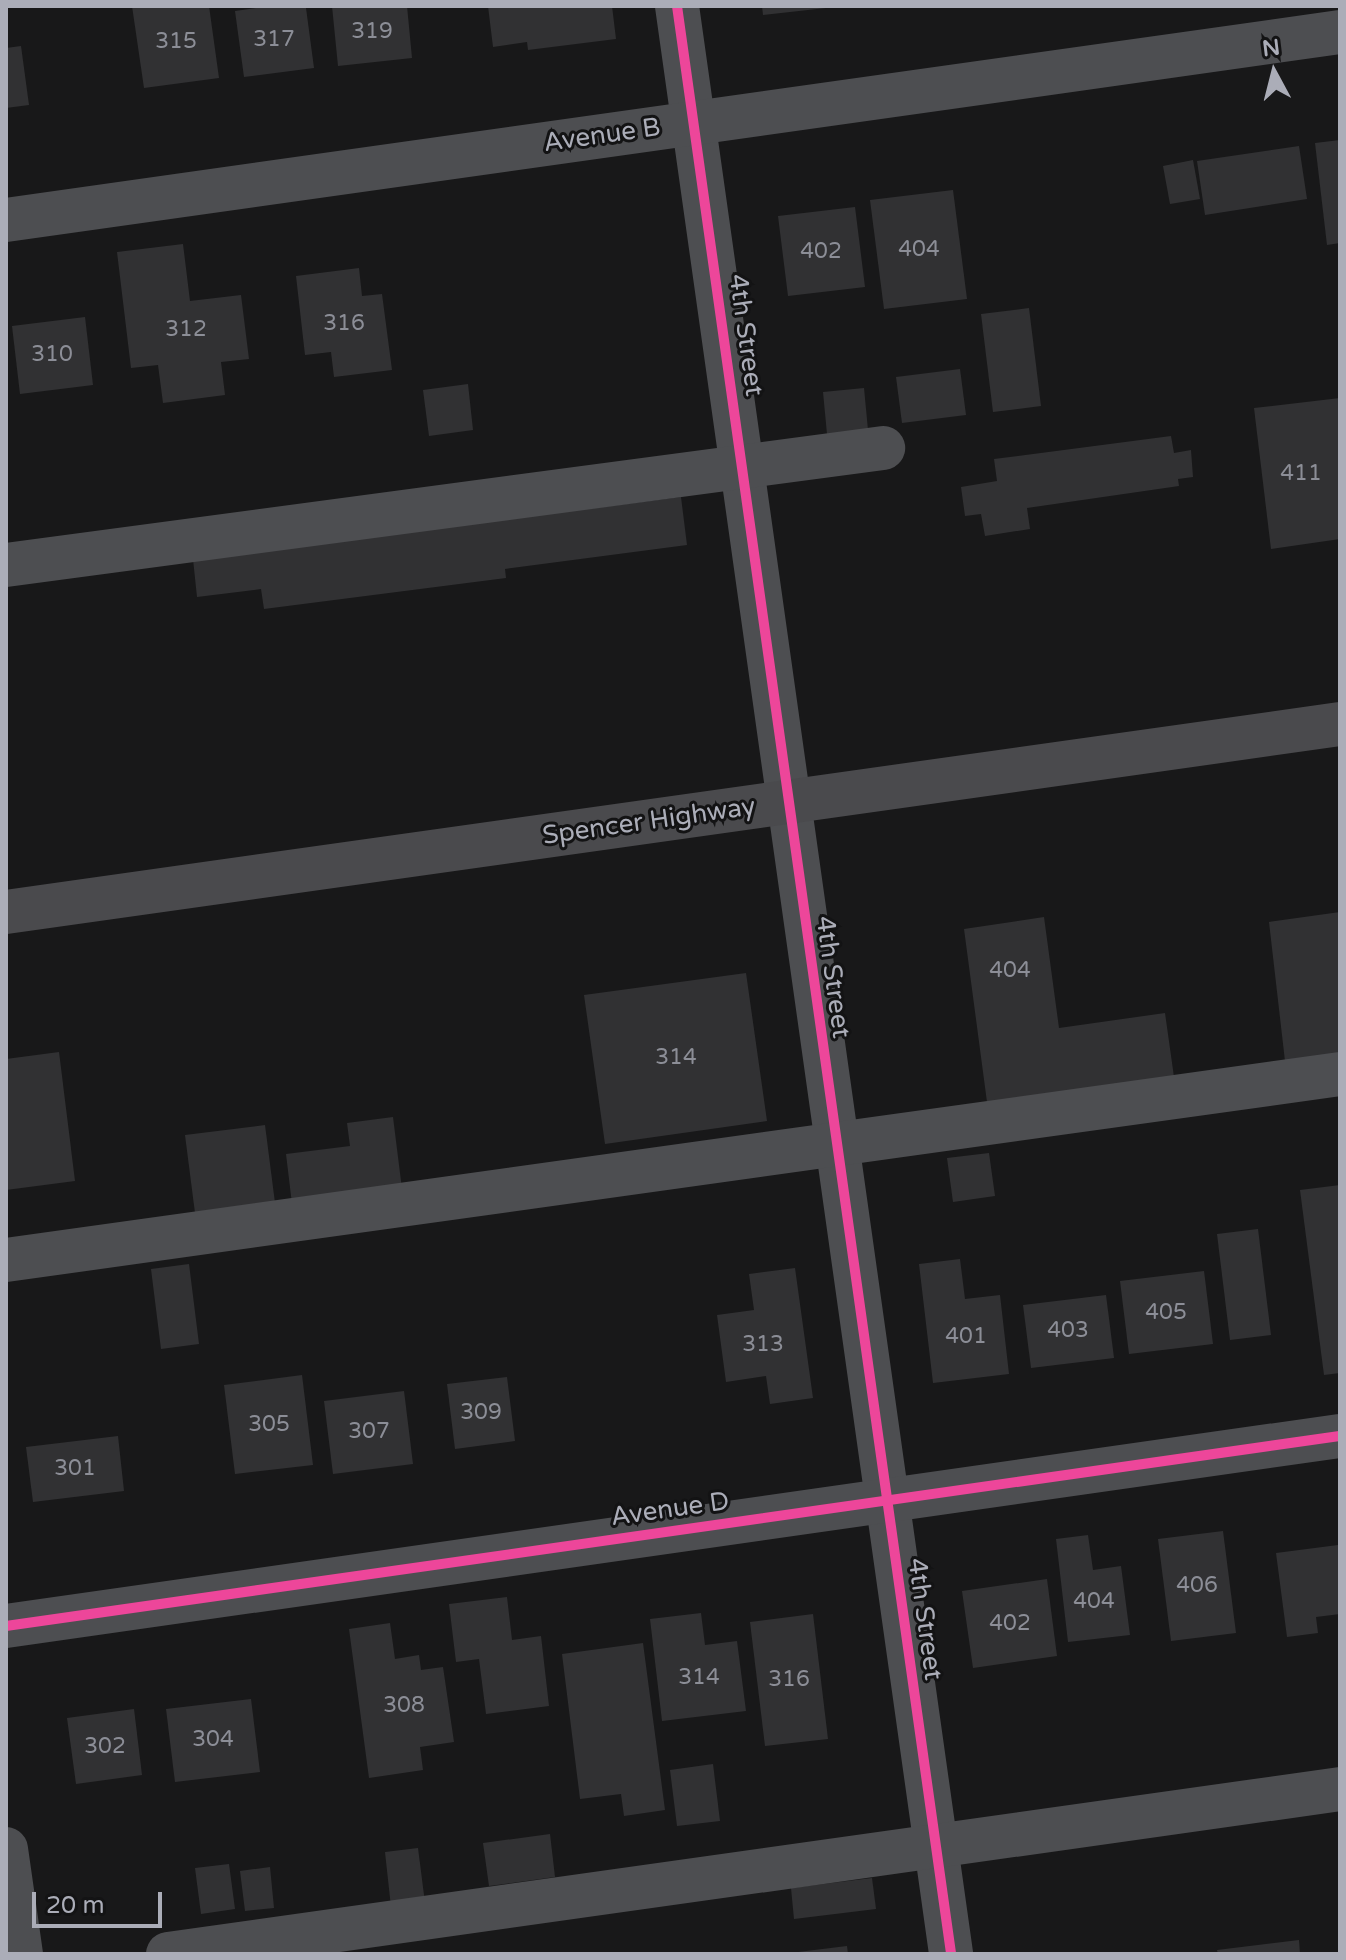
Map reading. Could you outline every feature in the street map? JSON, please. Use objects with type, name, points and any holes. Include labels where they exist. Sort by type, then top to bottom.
[{"type":"main road","name":"Spencer Highway","points":[[6,912],[1340,724]]},
{"type":"street","name":"4th Street","points":[[677,6],[834,1146],[951,1954]]},
{"type":"street","name":"Avenue B","points":[[6,220],[1340,32]]},
{"type":"street","points":[[6,565],[883,448]]},
{"type":"street","points":[[6,1260],[1340,1074]]},
{"type":"street","name":"Avenue D","points":[[6,1626],[1340,1436]]},
{"type":"street","points":[[168,1954],[1340,1789]]},
{"type":"street","points":[[6,1849],[21,1954]]},
{"type":"building","points":[[132,6],[209,6],[219,78],[144,88]]},
{"type":"building","points":[[270,6],[306,8],[314,68],[244,77],[235,11]]},
{"type":"building","points":[[332,6],[407,6],[412,58],[338,66]]},
{"type":"building","points":[[488,6],[612,6],[616,39],[528,50],[527,42],[493,47]]},
{"type":"building","points":[[762,6],[826,6],[826,8],[763,15]]},
{"type":"building","points":[[21,46],[29,105],[6,108],[6,48]]},
{"type":"building","points":[[1340,140],[1340,243],[1327,245],[1315,143]]},
{"type":"building","points":[[1299,146],[1307,199],[1205,215],[1197,161]]},
{"type":"building","points":[[1193,160],[1200,199],[1170,204],[1163,166]]},
{"type":"building","points":[[953,190],[967,299],[884,309],[870,200]]},
{"type":"building","points":[[855,207],[865,287],[788,296],[778,216]]},
{"type":"building","points":[[183,244],[190,301],[241,295],[249,359],[221,362],[225,395],[163,403],[158,365],[131,368],[117,252]]},
{"type":"building","points":[[359,268],[362,296],[382,294],[392,370],[334,377],[331,352],[305,355],[296,276]]},
{"type":"building","points":[[1029,308],[1041,406],[993,412],[981,314]]},
{"type":"building","points":[[85,317],[93,385],[20,394],[12,326]]},
{"type":"building","points":[[960,369],[966,415],[902,423],[896,377]]},
{"type":"building","points":[[468,384],[473,430],[429,436],[423,390]]},
{"type":"building","points":[[864,388],[868,430],[827,434],[823,392]]},
{"type":"building","points":[[1340,398],[1340,539],[1271,549],[1254,408]]},
{"type":"building","points":[[1171,436],[1174,453],[1191,450],[1193,477],[1178,479],[1179,486],[1027,508],[1030,529],[985,536],[981,514],[965,516],[961,487],[997,481],[994,459]]},
{"type":"building","points":[[681,497],[687,545],[505,569],[506,578],[264,609],[261,589],[197,597],[193,559]]},
{"type":"building","points":[[1340,912],[1340,1055],[1285,1061],[1269,922]]},
{"type":"building","points":[[1044,917],[1059,1028],[1165,1013],[1174,1077],[987,1102],[964,929]]},
{"type":"building","points":[[746,973],[767,1121],[605,1144],[584,995]]},
{"type":"building","points":[[59,1052],[75,1181],[6,1190],[6,1059]]},
{"type":"building","points":[[393,1117],[402,1189],[292,1204],[286,1154],[350,1146],[347,1123]]},
{"type":"building","points":[[265,1125],[275,1203],[195,1213],[185,1135]]},
{"type":"building","points":[[989,1153],[995,1196],[953,1202],[947,1158]]},
{"type":"building","points":[[1340,1185],[1340,1373],[1324,1375],[1300,1190]]},
{"type":"building","points":[[1258,1229],[1271,1335],[1230,1340],[1217,1234]]},
{"type":"building","points":[[960,1259],[965,1299],[1000,1295],[1009,1374],[933,1383],[919,1264]]},
{"type":"building","points":[[189,1264],[199,1344],[161,1349],[151,1269]]},
{"type":"building","points":[[795,1268],[813,1398],[770,1404],[766,1376],[726,1382],[717,1315],[754,1310],[749,1274]]},
{"type":"building","points":[[1204,1271],[1213,1344],[1129,1354],[1120,1281]]},
{"type":"building","points":[[1106,1295],[1114,1358],[1031,1368],[1023,1305]]},
{"type":"building","points":[[302,1375],[313,1465],[235,1474],[224,1385]]},
{"type":"building","points":[[507,1377],[515,1441],[455,1449],[447,1384]]},
{"type":"building","points":[[404,1391],[413,1464],[333,1474],[324,1401]]},
{"type":"building","points":[[118,1436],[124,1491],[33,1502],[26,1447]]},
{"type":"building","points":[[1223,1531],[1236,1633],[1171,1641],[1158,1539]]},
{"type":"building","points":[[1088,1535],[1093,1570],[1121,1566],[1130,1635],[1068,1642],[1056,1539]]},
{"type":"building","points":[[1338,1545],[1340,1614],[1316,1617],[1318,1633],[1287,1637],[1276,1553]]},
{"type":"building","points":[[1047,1579],[1057,1656],[973,1668],[962,1591]]},
{"type":"building","points":[[507,1597],[512,1640],[541,1636],[549,1706],[486,1714],[479,1659],[456,1662],[449,1604]]},
{"type":"building","points":[[701,1613],[705,1645],[737,1641],[746,1711],[662,1721],[650,1619]]},
{"type":"building","points":[[813,1614],[828,1739],[765,1746],[750,1622]]},
{"type":"building","points":[[390,1623],[395,1659],[419,1655],[421,1670],[443,1667],[454,1742],[420,1747],[423,1770],[369,1778],[349,1629]]},
{"type":"building","points":[[643,1643],[665,1810],[624,1816],[621,1794],[580,1799],[562,1654]]},
{"type":"building","points":[[251,1699],[260,1772],[175,1782],[166,1709]]},
{"type":"building","points":[[134,1709],[142,1775],[76,1784],[67,1718]]},
{"type":"building","points":[[713,1764],[720,1821],[677,1826],[670,1770]]},
{"type":"building","points":[[550,1834],[555,1877],[489,1886],[483,1843]]},
{"type":"building","points":[[418,1848],[425,1903],[391,1907],[385,1852]]},
{"type":"building","points":[[229,1864],[235,1909],[201,1914],[195,1868]]},
{"type":"building","points":[[270,1867],[274,1908],[245,1911],[240,1871]]},
{"type":"building","points":[[872,1878],[876,1909],[794,1919],[791,1888]]},
{"type":"building","points":[[1299,1940],[1300,1954],[1218,1954],[1217,1950]]},
{"type":"building","points":[[847,1946],[848,1954],[798,1954],[798,1952]]},
{"type":"cycle path","points":[[677,6],[951,1954]]},
{"type":"cycle path","points":[[6,1626],[1340,1436]]}]
